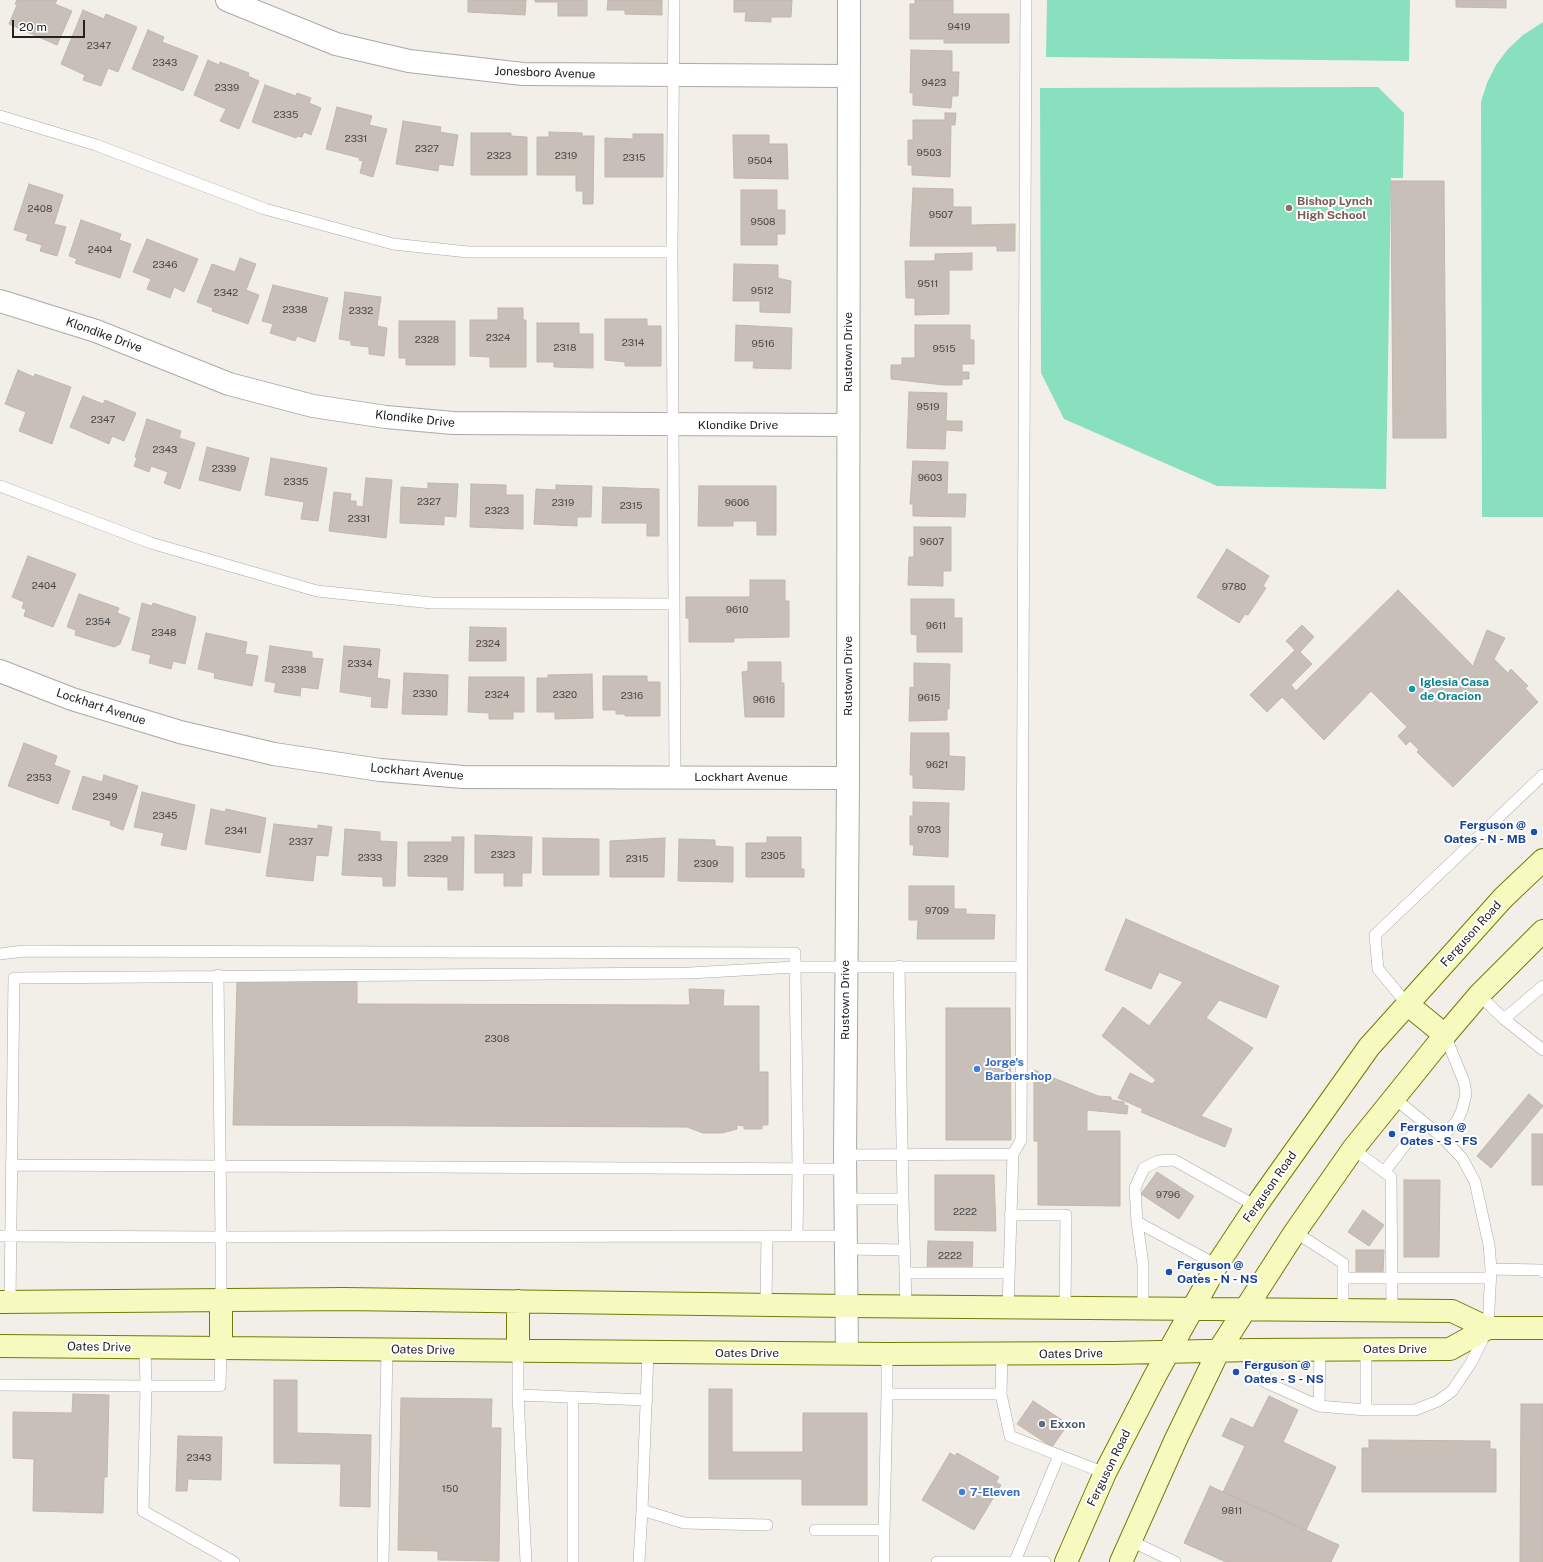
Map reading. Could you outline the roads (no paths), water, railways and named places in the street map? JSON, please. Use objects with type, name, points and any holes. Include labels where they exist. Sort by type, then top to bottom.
[{"type":"main road","name":"Ferguson Road","points":[[1066,1562],[1105,1473],[1168,1351],[1217,1265],[1256,1206],[1369,1047],[1503,898],[1543,860]]},
{"type":"main road","points":[[1121,1562],[1129,1540],[1219,1350],[1295,1232],[1353,1149],[1444,1035],[1479,995],[1543,931]]},
{"type":"main road","points":[[1407,1004],[1444,1035]]},
{"type":"main road","points":[[221,1299],[221,1348]]},
{"type":"main road","name":"Oates Drive","points":[[5,1302],[221,1299],[518,1301],[1192,1310],[1343,1310],[1392,1312],[1452,1311],[1488,1328],[1543,1328]]},
{"type":"main road","points":[[518,1301],[518,1350]]},
{"type":"main road","name":"Oates Drive","points":[[0,1346],[887,1354],[1450,1349],[1488,1328]]},
{"type":"street","name":"Jonesboro Avenue","points":[[227,0],[336,44],[409,61],[523,74],[849,76]]},
{"type":"street","name":"Rustown Drive","points":[[847,1353],[845,1162],[848,778],[849,0]]},
{"type":"street","name":"Klondike Drive","points":[[0,301],[96,331],[229,384],[313,406],[386,417],[453,423],[848,425]]},
{"type":"street","name":"Lockhart Avenue","points":[[0,670],[72,699],[180,732],[274,754],[380,770],[463,777],[848,778]]},
{"type":"lane","points":[[674,0],[672,252],[675,777]]},
{"type":"lane","points":[[1008,1308],[1013,1154],[1020,1140],[1026,0]]},
{"type":"lane","points":[[0,116],[96,145],[265,209],[393,244],[468,252],[672,252]]},
{"type":"lane","points":[[0,486],[151,543],[317,591],[432,603],[673,604]]},
{"type":"lane","points":[[1407,1004],[1378,969],[1375,935],[1543,775]]},
{"type":"lane","points":[[0,954],[24,952],[795,953],[798,1169],[797,1236]]},
{"type":"lane","points":[[5,1302],[5,1236],[11,1165],[14,978],[690,972],[846,966],[1020,967]]},
{"type":"lane","points":[[899,966],[906,1306]]},
{"type":"lane","points":[[218,975],[221,1299]]},
{"type":"lane","points":[[1504,1019],[1543,986]]},
{"type":"lane","points":[[1479,995],[1504,1019],[1543,1050]]},
{"type":"lane","points":[[1442,1137],[1457,1121],[1462,1110],[1466,1094],[1462,1078],[1444,1035]]},
{"type":"lane","points":[[1265,1350],[1265,1382],[1319,1406],[1366,1410],[1415,1410],[1438,1401],[1452,1391],[1471,1362],[1488,1328],[1491,1274],[1489,1245],[1475,1182],[1462,1158],[1442,1137],[1394,1098]]},
{"type":"lane","points":[[1384,1172],[1423,1122]]},
{"type":"lane","points":[[1353,1149],[1391,1177],[1392,1312]]},
{"type":"lane","points":[[11,1165],[798,1169],[903,1154],[1013,1154]]},
{"type":"lane","points":[[1142,1309],[1142,1265],[1135,1188],[1144,1168],[1158,1161],[1174,1160],[1256,1206]]},
{"type":"lane","points":[[845,1199],[903,1199]]},
{"type":"lane","points":[[1010,1215],[1066,1215],[1065,1308]]},
{"type":"lane","points":[[1137,1222],[1217,1265]]},
{"type":"lane","points":[[1295,1232],[1343,1263],[1343,1310]]},
{"type":"lane","points":[[5,1236],[797,1236],[904,1250]]},
{"type":"lane","points":[[766,1305],[767,1236]]},
{"type":"lane","points":[[1343,1278],[1392,1279],[1541,1270],[1543,1272]]},
{"type":"lane","points":[[906,1273],[1008,1273]]},
{"type":"lane","points":[[145,1347],[146,1386],[143,1511],[220,1558],[234,1562]]},
{"type":"lane","points":[[0,1385],[220,1386],[221,1348]]},
{"type":"lane","points":[[383,1562],[387,1349]]},
{"type":"lane","points":[[1319,1406],[1320,1349]]},
{"type":"lane","points":[[1366,1349],[1366,1410]]},
{"type":"lane","points":[[518,1350],[518,1395],[526,1562]]},
{"type":"lane","points":[[639,1562],[648,1352]]},
{"type":"lane","points":[[884,1562],[887,1354]]},
{"type":"lane","points":[[1002,1354],[1001,1394],[1010,1436],[1105,1473]]},
{"type":"lane","points":[[887,1394],[1001,1394]]},
{"type":"lane","points":[[518,1395],[647,1400]]},
{"type":"lane","points":[[573,1397],[573,1562]]},
{"type":"lane","points":[[1015,1561],[1059,1455]]},
{"type":"lane","points":[[642,1510],[684,1523],[767,1525]]},
{"type":"lane","points":[[815,1530],[884,1530]]},
{"type":"lane","points":[[1129,1540],[1175,1562]]},
{"type":"lane","points":[[938,1562],[1045,1562]]},
{"type":"place","name":"Bishop Lynch High School","points":[[1289,208]]},
{"type":"place","name":"Iglesia Casa de Oracion","points":[[1412,689]]},
{"type":"place","name":"Ferguson @ Oates - N - MB","points":[[1534,832]]},
{"type":"place","name":"Jorge's Barbershop","points":[[977,1069]]},
{"type":"place","name":"Ferguson @ Oates - S - FS","points":[[1392,1134]]},
{"type":"place","name":"Ferguson @ Oates - N - NS","points":[[1169,1272]]},
{"type":"place","name":"Ferguson @ Oates - S - NS","points":[[1236,1372]]},
{"type":"place","name":"Exxon","points":[[1042,1424]]},
{"type":"place","name":"7-Eleven","points":[[962,1492]]}]
